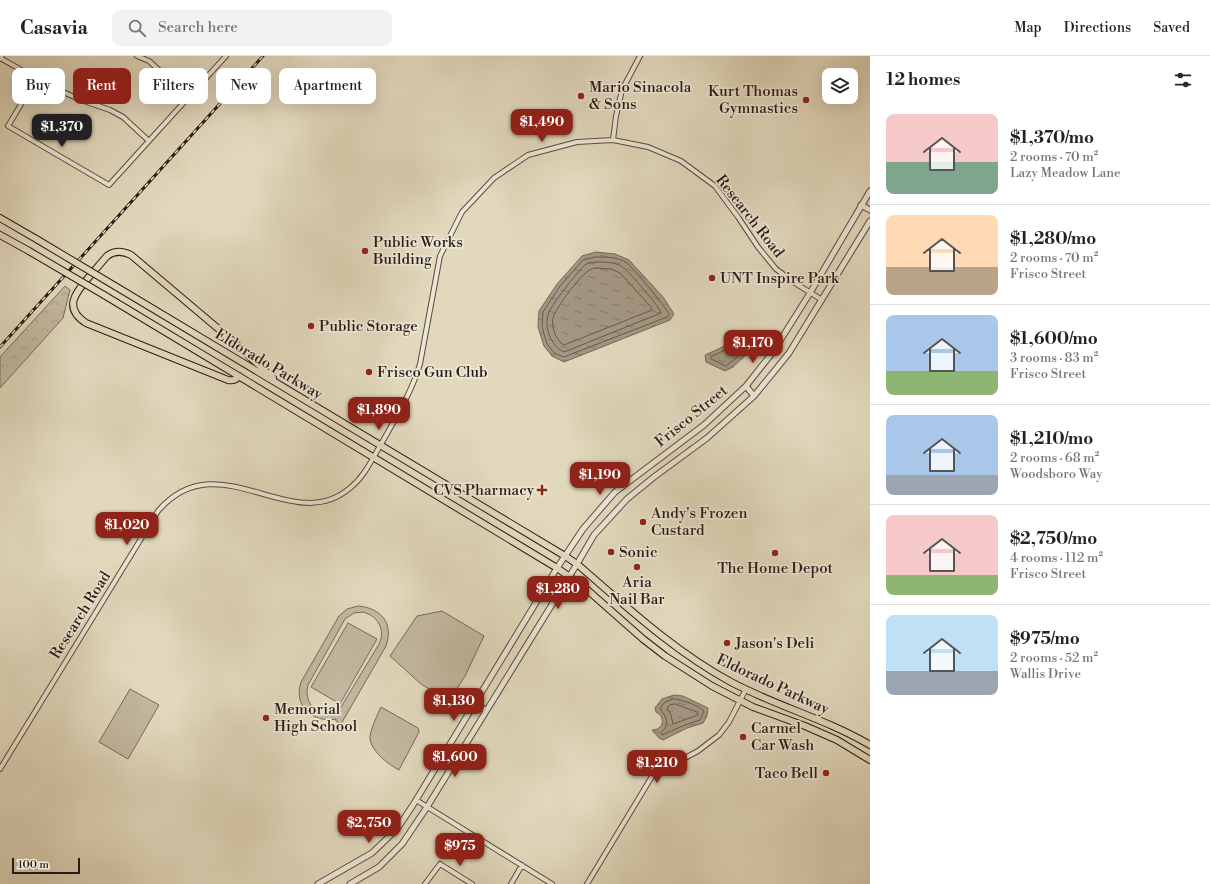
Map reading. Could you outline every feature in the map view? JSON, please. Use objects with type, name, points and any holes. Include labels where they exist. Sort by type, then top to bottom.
[{"type":"main road","name":"Eldorado Parkway","points":[[0,218],[565,556],[577,564],[652,630],[698,662],[746,689],[825,722],[870,745]]},
{"type":"main road","name":"Eldorado Parkway","points":[[0,235],[104,294],[570,576],[643,639],[689,672],[740,701],[837,740],[870,760]]},
{"type":"main road","points":[[239,376],[232,381],[228,380],[86,323],[75,313],[73,303],[74,296],[107,256],[112,253],[125,252],[131,255],[229,338],[287,390]]},
{"type":"main road","points":[[463,511],[470,500]]},
{"type":"main road","points":[[643,639],[652,630]]},
{"type":"main road","points":[[821,733],[825,722]]},
{"type":"street","points":[[137,56],[149,61],[157,68]]},
{"type":"street","points":[[208,75],[226,56]]},
{"type":"street","points":[[612,140],[622,90],[640,56]]},
{"type":"street","points":[[1,58],[18,68]]},
{"type":"street","points":[[65,93],[110,110],[123,117],[149,141]]},
{"type":"street","points":[[21,104],[8,126],[109,185],[182,104]]},
{"type":"street","name":"Research Road","points":[[0,769],[158,511],[171,499],[188,489],[202,485],[215,484],[232,486],[295,502],[306,504],[318,503],[339,496],[351,487],[361,476],[400,413],[415,381],[420,364],[440,256],[462,212],[494,178],[528,155],[578,142],[612,140],[648,147],[681,161],[715,186],[758,247],[776,269],[795,284],[822,300]]},
{"type":"street","name":"Frisco Street","points":[[318,884],[372,853],[397,829],[557,568],[583,529],[615,492],[704,425],[746,386],[773,352],[810,293],[870,191]]},
{"type":"street","points":[[862,205],[870,210]]},
{"type":"street","name":"Frisco Street","points":[[350,884],[378,867],[402,844],[427,807],[594,535],[627,499],[707,438],[754,396],[789,353],[870,221]]},
{"type":"street","points":[[746,386],[754,396]]},
{"type":"street","points":[[587,884],[651,778],[666,767],[685,758],[716,738],[726,726],[746,689]]},
{"type":"street","points":[[475,704],[486,710]]},
{"type":"street","points":[[416,800],[552,884]]},
{"type":"street","points":[[425,884],[440,864],[472,884]]},
{"type":"street","points":[[511,884],[522,865]]},
{"type":"street","points":[[329,878],[332,884]]},
{"type":"green space","points":[[65,286],[70,290],[63,318],[0,388],[0,357]]},
{"type":"green space","points":[[358,606],[366,607],[379,613],[387,624],[388,638],[386,646],[341,724],[336,721],[336,719],[328,720],[313,716],[302,706],[299,691],[301,682],[339,616],[347,609]],"holes":[[[363,612],[376,620],[381,629],[382,634],[379,644],[341,707],[334,712],[328,713],[322,713],[316,710],[308,700],[308,685],[345,619],[354,613]]]},
{"type":"green space","points":[[442,611],[484,636],[465,676],[453,695],[442,697],[421,684],[390,656],[417,616]]},
{"type":"green space","points":[[348,623],[377,639],[340,704],[311,687]]},
{"type":"green space","points":[[130,689],[159,705],[128,759],[99,742]]},
{"type":"green space","points":[[381,707],[418,728],[419,732],[399,770],[381,757],[371,744],[371,732]]},
{"type":"water","points":[[596,252],[615,254],[629,260],[663,297],[674,314],[670,320],[564,362],[552,356],[544,346],[538,327],[539,311],[557,284],[582,256]]},
{"type":"water","points":[[738,340],[748,340],[745,350],[748,353],[733,367],[725,371],[706,362],[705,355]]},
{"type":"water","points":[[674,695],[683,696],[708,708],[707,716],[703,723],[687,728],[663,740],[659,738],[652,730],[659,728],[662,723],[661,717],[656,712],[655,708],[662,699]]},
{"type":"railway","points":[[0,347],[263,56]]},
{"type":"place","name":"Mario Sinacola & Sons","points":[[581,96]]},
{"type":"place","name":"Kurt Thomas Gymnastics","points":[[806,100]]},
{"type":"place","name":"Public Works Building","points":[[365,251]]},
{"type":"place","name":"UNT Inspire Park","points":[[712,278]]},
{"type":"place","name":"Public Storage","points":[[311,326]]},
{"type":"place","name":"Frisco Gun Club","points":[[369,372]]},
{"type":"place","name":"CVS Pharmacy","points":[[542,490]]},
{"type":"place","name":"Andy's Frozen Custard","points":[[643,522]]},
{"type":"place","name":"Sonic","points":[[611,552]]},
{"type":"place","name":"The Home Depot","points":[[775,553]]},
{"type":"place","name":"Aria Nail Bar","points":[[637,567]]},
{"type":"place","name":"Jason's Deli","points":[[727,643]]},
{"type":"place","name":"Memorial High School","points":[[266,718]]},
{"type":"place","name":"Carmel Car Wash","points":[[743,737]]},
{"type":"place","name":"Taco Bell","points":[[826,773]]}]
